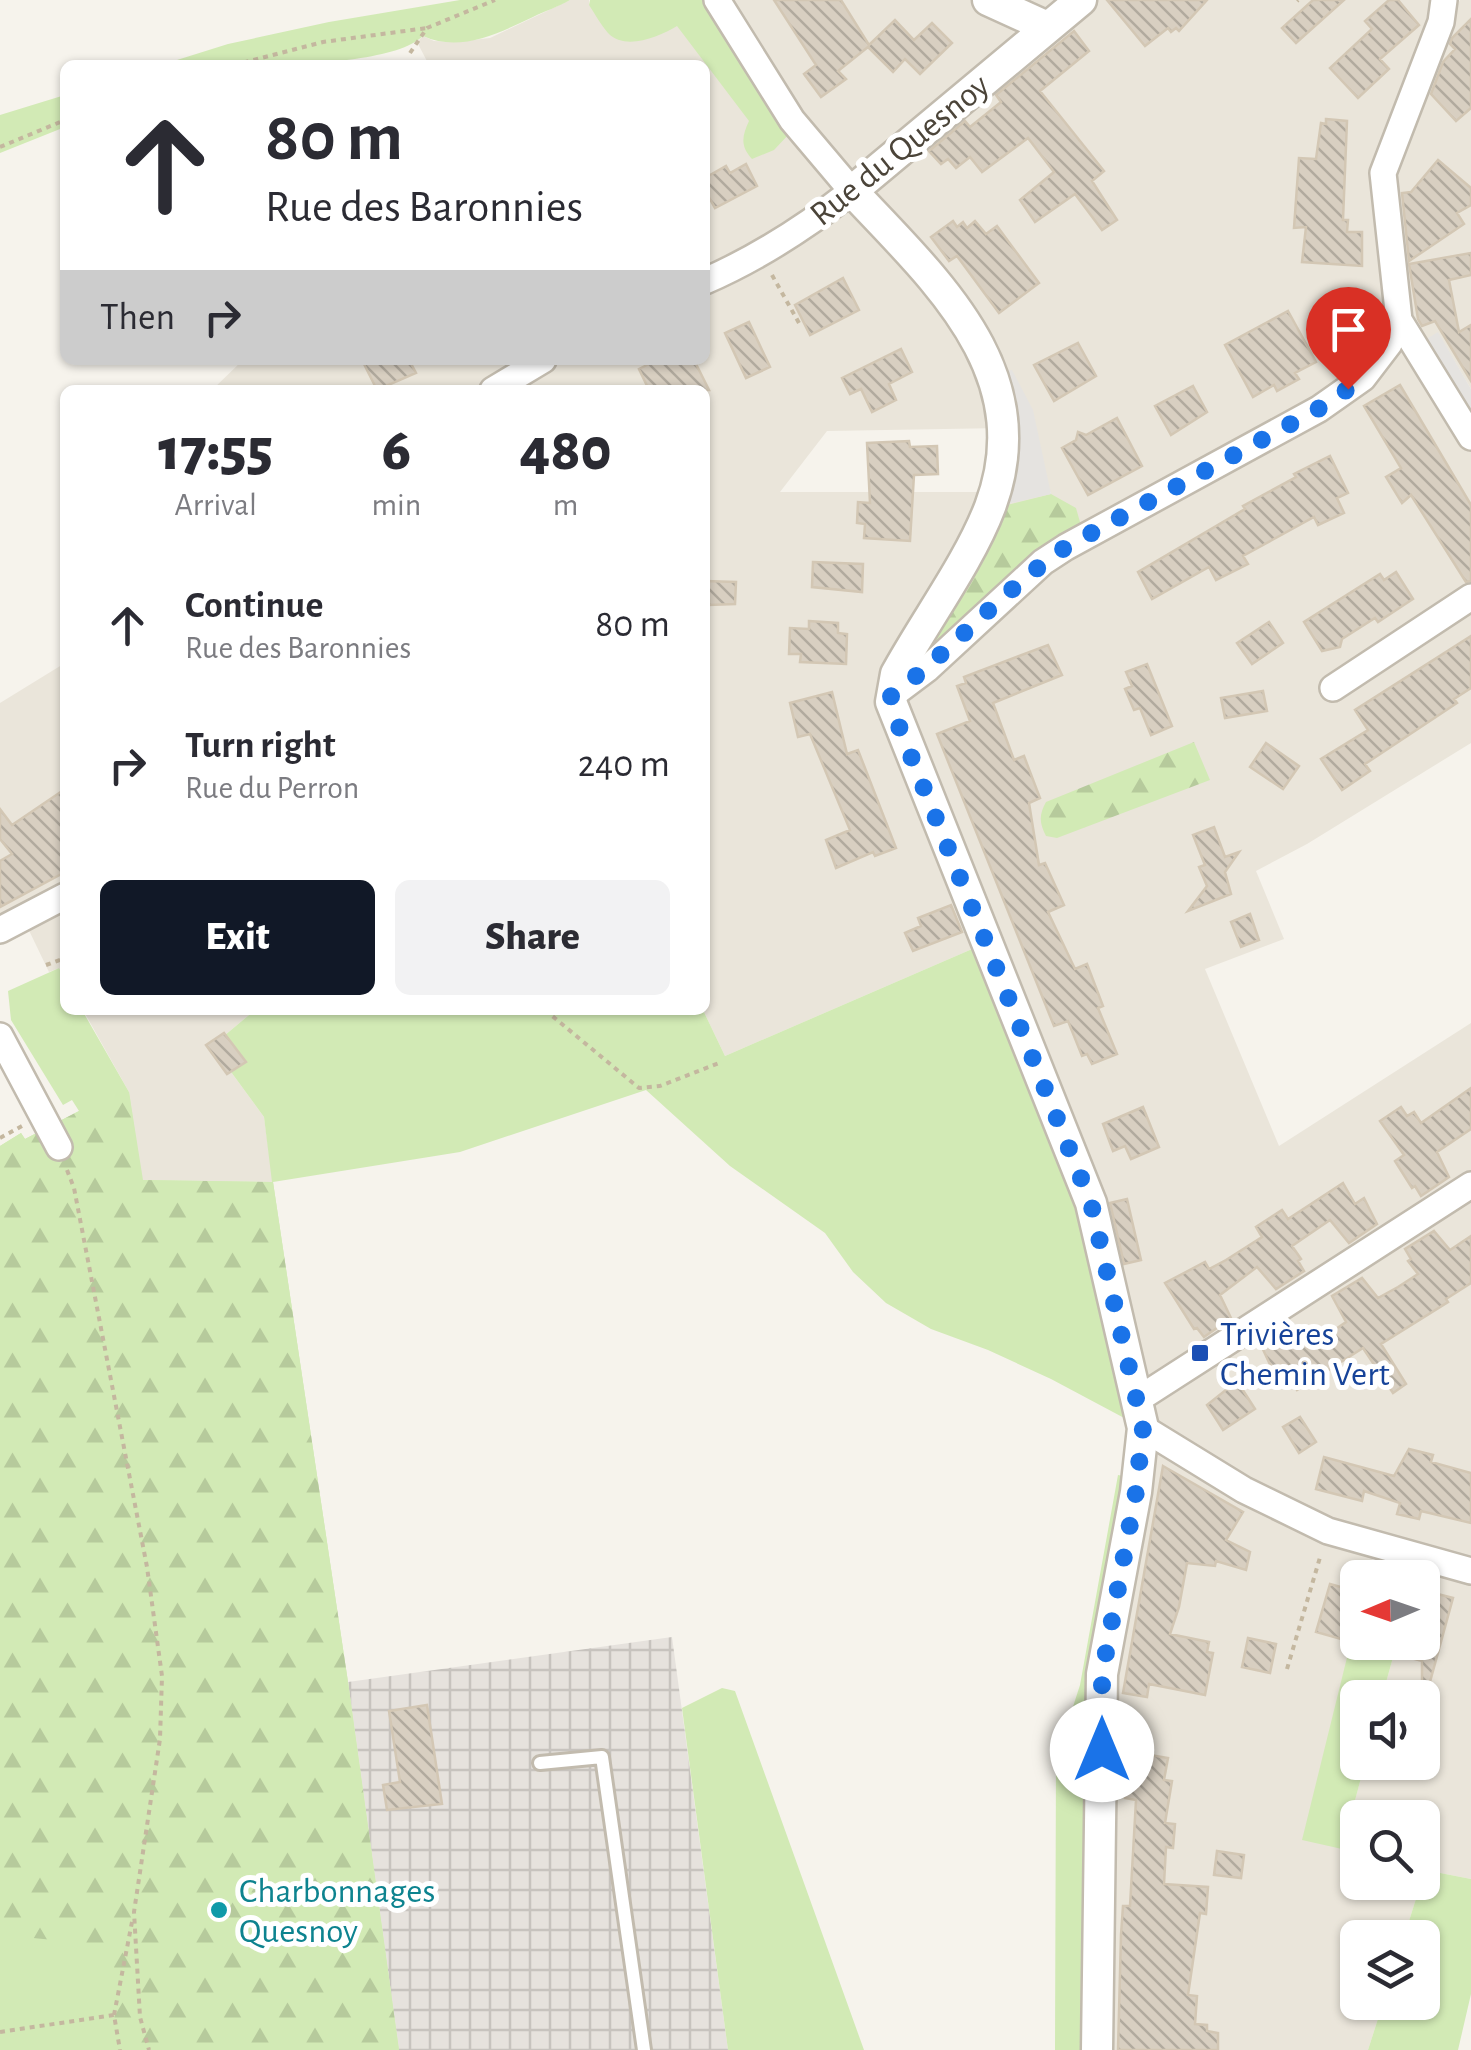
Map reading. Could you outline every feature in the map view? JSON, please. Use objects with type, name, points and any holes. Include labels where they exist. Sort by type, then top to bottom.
[{"type":"street","points":[[716,0],[792,120],[952,300],[993,373],[1003,428],[999,476],[990,508],[896,674],[891,696],[894,714],[1091,1203],[1140,1414],[1136,1492],[1102,1674],[1097,2050]]},
{"type":"street","points":[[988,0],[1047,27]]},
{"type":"street","name":"Rue du Quesnoy","points":[[710,278],[821,216],[1082,0]]},
{"type":"street","points":[[1444,0],[1441,22],[1383,172],[1400,320],[1471,437]]},
{"type":"street","points":[[891,696],[927,670],[1043,562],[1318,409],[1363,378],[1390,344],[1400,320]]},
{"type":"street","points":[[502,385],[535,365]]},
{"type":"street","points":[[1333,688],[1471,597]]},
{"type":"street","points":[[0,930],[60,899]]},
{"type":"street","points":[[0,1036],[59,1146]]},
{"type":"street","points":[[1140,1414],[1471,1184]]},
{"type":"street","points":[[1140,1414],[1244,1490],[1328,1531],[1471,1571]]},
{"type":"lane","points":[[540,1763],[602,1757],[644,2050]]},
{"type":"path","points":[[253,60],[323,42],[427,28],[495,0]]},
{"type":"path","points":[[410,53],[427,28]]},
{"type":"path","points":[[0,147],[60,122]]},
{"type":"path","points":[[760,253],[799,323]]},
{"type":"path","points":[[46,965],[60,960]]},
{"type":"path","points":[[551,1015],[640,1088],[660,1086],[719,1062]]},
{"type":"path","points":[[59,1146],[74,1188],[147,1568],[162,1676],[160,1739],[114,2015],[120,2050]]},
{"type":"path","points":[[1287,1669],[1328,1531]]},
{"type":"path","points":[[134,1912],[140,2017],[149,2050]]},
{"type":"path","points":[[0,2032],[114,2015]]},
{"type":"shaded area","points":[[570,0],[589,0],[589,5],[677,25],[704,60],[426,60],[417,42],[423,36],[434,41],[490,38]]},
{"type":"shaded area","points":[[717,0],[1444,0],[1447,25],[1460,0],[1471,0],[1471,389],[1438,333],[1418,344],[1403,342],[1471,435],[1471,743],[1256,871],[1284,939],[1205,969],[1279,1146],[1471,1023],[1471,1879],[1440,1873],[1440,1800],[1355,1800],[1360,1780],[1440,1780],[1440,1680],[1387,1680],[1392,1660],[1440,1660],[1440,1560],[1418,1560],[1419,1557],[1376,1546],[1372,1560],[1340,1560],[1340,1660],[1349,1660],[1349,1680],[1340,1680],[1340,1780],[1345,1780],[1344,1800],[1340,1800],[1340,1900],[1416,1900],[1409,1920],[1340,1920],[1340,2020],[1378,2020],[1368,2050],[1097,2050],[1102,1674],[1143,1428],[986,943],[725,1056],[705,1015],[710,1015],[710,385],[217,385],[238,365],[710,365],[710,68],[774,150]],"holes":[[[1003,428],[1051,493],[990,508],[994,492],[780,492],[827,431]]]},
{"type":"shaded area","points":[[1438,332],[1471,389],[1471,435],[1415,346]]},
{"type":"shaded area","points":[[1012,370],[1033,410],[1051,494],[990,508],[993,373]]},
{"type":"shaded area","points":[[60,666],[60,970],[49,972],[23,918],[0,930],[0,703]]},
{"type":"shaded area","points":[[86,1015],[249,1015],[212,1046],[264,1117],[273,1182],[142,1180],[129,1092]]},
{"type":"shaded area","points":[[672,1637],[728,2050],[399,2050],[348,1682]]},
{"type":"green space","points":[[460,0],[570,0],[479,39],[451,42],[423,36],[403,48],[374,56],[345,60],[177,60],[228,44]]},
{"type":"green space","points":[[590,0],[717,0],[790,133],[774,150],[752,159],[743,141],[749,121],[710,70],[710,60],[703,60],[677,26],[652,38],[623,41],[605,30],[589,5]]},
{"type":"green space","points":[[60,97],[60,129],[0,153],[0,115]]},
{"type":"green space","points":[[1051,494],[1076,508],[1084,536],[941,656],[929,649],[1007,505]]},
{"type":"green space","points":[[1194,742],[1210,780],[1057,838],[1046,836],[1041,819],[1046,802]]},
{"type":"green space","points":[[986,943],[1091,1203],[1143,1428],[1051,1379],[931,1329],[886,1303],[853,1272],[825,1233],[730,1166],[646,1090],[460,1152],[273,1182],[399,2050],[0,2050],[0,1146],[21,1133],[25,1139],[79,1111],[72,1100],[63,1105],[11,1020],[8,991],[59,968],[60,1015],[85,1015],[129,1092],[142,1180],[272,1182],[264,1117],[212,1046],[249,1015],[705,1015],[725,1056]]},
{"type":"green space","points":[[129,1092],[143,1180],[273,1182],[399,2050],[120,2050],[114,2015],[114,1965],[94,1944],[23,1937],[0,1949],[0,1146],[21,1133],[25,1139],[79,1111]]},
{"type":"green space","points":[[1118,1475],[1137,1479],[1102,1674],[1097,2050],[1055,2050],[1056,1759],[1080,1685]]},
{"type":"green space","points":[[1346,1660],[1392,1660],[1387,1680],[1341,1680]]},
{"type":"green space","points":[[1340,1686],[1340,1780],[1360,1780],[1355,1800],[1340,1800],[1340,1849],[1302,1840]]},
{"type":"green space","points":[[722,1688],[735,1691],[864,2050],[728,2050],[682,1708]]},
{"type":"green space","points":[[1440,1873],[1471,1879],[1471,1994],[1458,2050],[1368,2050],[1378,2020],[1440,2020],[1440,1920],[1409,1920],[1416,1900],[1440,1900]]},
{"type":"building","points":[[774,0],[841,0],[869,45],[895,20],[914,40],[932,23],[952,43],[920,74],[905,59],[893,72],[868,47],[838,71],[846,79],[821,97],[804,74],[816,65]]},
{"type":"building","points":[[1107,0],[1207,0],[1179,31],[1176,28],[1171,32],[1168,28],[1145,46]]},
{"type":"building","points":[[1313,0],[1344,0],[1296,43],[1282,28]]},
{"type":"building","points":[[1389,0],[1398,0],[1419,25],[1380,59],[1389,69],[1358,98],[1330,68],[1372,29],[1365,21]]},
{"type":"building","points":[[1471,19],[1471,108],[1456,121],[1431,94],[1443,62],[1455,49],[1450,44],[1452,38]]},
{"type":"building","points":[[1074,31],[1089,51],[1040,91],[1104,171],[1092,181],[1117,220],[1102,230],[1075,194],[1035,222],[1020,200],[1054,172],[1028,138],[982,172],[970,157],[956,168],[948,159],[941,164],[929,151],[965,121],[970,127],[1001,102],[996,95]]},
{"type":"building","points":[[1326,119],[1347,121],[1343,220],[1348,220],[1347,232],[1362,232],[1362,266],[1302,262],[1306,227],[1294,228],[1299,158],[1316,159],[1321,123],[1326,124]]},
{"type":"building","points":[[1438,160],[1471,188],[1471,205],[1457,213],[1464,224],[1409,261],[1402,193],[1411,192]]},
{"type":"building","points":[[746,164],[757,186],[715,208],[710,199],[710,175],[726,166],[730,173]]},
{"type":"building","points":[[953,221],[957,227],[963,222],[967,228],[975,221],[986,234],[997,226],[1039,283],[999,313],[957,256],[949,261],[931,237]]},
{"type":"building","points":[[1471,253],[1471,275],[1449,280],[1459,332],[1471,325],[1471,381],[1435,321],[1422,326],[1418,319],[1409,264]]},
{"type":"building","points":[[843,278],[859,310],[810,335],[795,305]]},
{"type":"building","points":[[1288,311],[1316,362],[1295,373],[1299,379],[1277,391],[1274,385],[1253,397],[1225,345]]},
{"type":"building","points":[[749,322],[770,367],[746,378],[725,333]]},
{"type":"building","points":[[1078,343],[1096,376],[1054,401],[1034,365]]},
{"type":"building","points":[[901,349],[912,372],[889,384],[896,400],[872,412],[861,389],[850,394],[842,378]]},
{"type":"building","points":[[364,365],[412,365],[416,373],[388,385],[374,385]]},
{"type":"building","points":[[647,365],[696,365],[706,385],[647,385],[639,369]]},
{"type":"building","points":[[1400,385],[1471,505],[1471,581],[1466,582],[1411,495],[1402,503],[1386,477],[1401,468],[1364,406]]},
{"type":"building","points":[[1193,386],[1207,412],[1171,435],[1155,406]]},
{"type":"building","points":[[1117,418],[1142,466],[1088,495],[1062,448],[1076,440],[1078,432],[1086,435]]},
{"type":"building","points":[[909,441],[910,447],[937,446],[938,474],[914,475],[910,541],[864,538],[865,524],[857,523],[858,502],[870,503],[867,443]]},
{"type":"building","points":[[1330,456],[1348,493],[1337,498],[1344,513],[1318,525],[1314,517],[1243,556],[1248,564],[1216,580],[1209,567],[1152,599],[1138,572],[1296,477],[1294,474]]},
{"type":"building","points":[[813,562],[863,564],[862,592],[812,587]]},
{"type":"building","points":[[1396,572],[1413,599],[1342,639],[1340,647],[1322,651],[1304,622],[1380,574],[1384,580]]},
{"type":"building","points":[[710,581],[736,582],[735,604],[710,605]]},
{"type":"building","points":[[809,621],[838,623],[838,633],[847,634],[846,664],[800,662],[801,654],[789,654],[790,628],[809,629]]},
{"type":"building","points":[[1269,622],[1283,643],[1252,664],[1237,643]]},
{"type":"building","points":[[1471,636],[1471,688],[1454,699],[1457,703],[1365,764],[1370,771],[1342,790],[1321,759],[1368,730],[1355,710]]},
{"type":"building","points":[[1048,645],[1062,675],[993,703],[1014,760],[1024,756],[1040,798],[1029,803],[1039,865],[1045,863],[1064,905],[1048,912],[1075,969],[1087,964],[1103,1006],[1098,1008],[1117,1054],[1092,1064],[1087,1054],[1082,1056],[1068,1021],[1054,1026],[937,734],[970,721],[957,686],[966,683],[964,677]]},
{"type":"building","points":[[1147,664],[1172,726],[1151,735],[1140,708],[1134,710],[1125,689],[1132,686],[1126,672]]},
{"type":"building","points":[[1263,691],[1267,711],[1225,718],[1221,698]]},
{"type":"building","points":[[832,692],[847,754],[858,750],[896,848],[875,856],[873,852],[836,868],[826,840],[850,830],[810,734],[798,737],[790,703]]},
{"type":"building","points":[[1266,743],[1299,766],[1283,789],[1250,767]]},
{"type":"building","points":[[60,792],[60,875],[0,907],[0,861],[12,854],[0,839],[0,809],[12,825]]},
{"type":"building","points":[[1214,827],[1225,857],[1239,852],[1225,872],[1231,894],[1188,911],[1207,886],[1199,867],[1205,865],[1193,835]]},
{"type":"building","points":[[951,905],[962,932],[913,951],[905,933],[921,926],[918,918]]},
{"type":"building","points":[[1250,914],[1259,940],[1241,947],[1231,922]]},
{"type":"building","points":[[224,1033],[246,1062],[227,1074],[206,1045]]},
{"type":"building","points":[[1471,1088],[1471,1129],[1437,1152],[1449,1177],[1421,1196],[1395,1161],[1404,1155],[1380,1121],[1401,1107],[1407,1116],[1414,1112],[1421,1123]]},
{"type":"building","points":[[1143,1107],[1159,1147],[1131,1159],[1125,1146],[1113,1151],[1103,1124]]},
{"type":"building","points":[[1343,1183],[1355,1204],[1364,1198],[1377,1224],[1349,1243],[1330,1220],[1292,1246],[1304,1271],[1276,1289],[1257,1267],[1220,1295],[1231,1318],[1204,1337],[1194,1329],[1165,1283],[1205,1262],[1209,1269],[1226,1260],[1262,1237],[1256,1227],[1282,1210],[1288,1219]]},
{"type":"building","points":[[1127,1199],[1141,1260],[1124,1264],[1110,1203]]},
{"type":"building","points":[[1434,1231],[1450,1250],[1471,1236],[1471,1283],[1381,1344],[1406,1384],[1393,1393],[1363,1348],[1297,1390],[1281,1365],[1273,1371],[1260,1343],[1289,1325],[1308,1348],[1346,1322],[1332,1296],[1362,1278],[1378,1298],[1398,1287],[1418,1274],[1405,1249]]},
{"type":"building","points":[[1237,1381],[1255,1409],[1223,1430],[1207,1405]]},
{"type":"building","points":[[1300,1417],[1316,1442],[1299,1453],[1283,1427]]},
{"type":"building","points":[[1409,1449],[1433,1455],[1431,1462],[1471,1473],[1471,1523],[1421,1511],[1419,1519],[1397,1514],[1400,1503],[1364,1491],[1362,1501],[1316,1489],[1324,1457],[1394,1476]]},
{"type":"building","points":[[1163,1466],[1243,1512],[1226,1540],[1250,1552],[1246,1570],[1216,1561],[1215,1566],[1187,1563],[1170,1634],[1209,1642],[1207,1652],[1213,1653],[1205,1695],[1149,1684],[1147,1697],[1123,1693]]},
{"type":"building","points":[[1330,1584],[1340,1587],[1340,1639],[1316,1632]]},
{"type":"building","points":[[1440,1595],[1453,1598],[1440,1645]]},
{"type":"building","points":[[1248,1638],[1276,1644],[1270,1673],[1242,1667]]},
{"type":"building","points":[[1418,1660],[1436,1660],[1430,1680],[1422,1680],[1422,1661]]},
{"type":"building","points":[[427,1705],[442,1804],[387,1810],[383,1785],[400,1782],[389,1711]]},
{"type":"building","points":[[1132,1752],[1168,1758],[1164,1780],[1172,1781],[1165,1823],[1175,1824],[1173,1848],[1166,1847],[1164,1884],[1208,1887],[1206,1914],[1200,1913],[1188,1995],[1197,1996],[1195,2024],[1207,2025],[1207,2031],[1218,2033],[1218,2050],[1118,2050],[1123,1906],[1130,1906],[1136,1800],[1125,1798]]},
{"type":"building","points":[[1217,1851],[1244,1855],[1241,1878],[1214,1875]]},
{"type":"place","name":"Trivières Chemin Vert","points":[[1200,1353]]},
{"type":"place","name":"Charbonnages Quesnoy","points":[[219,1910]]},
{"type":"route","points":[[1102,1750],[1102,1674],[1136,1492],[1143,1428],[1091,1203],[894,714],[891,696],[927,670],[1043,562],[1348,389]]}]
